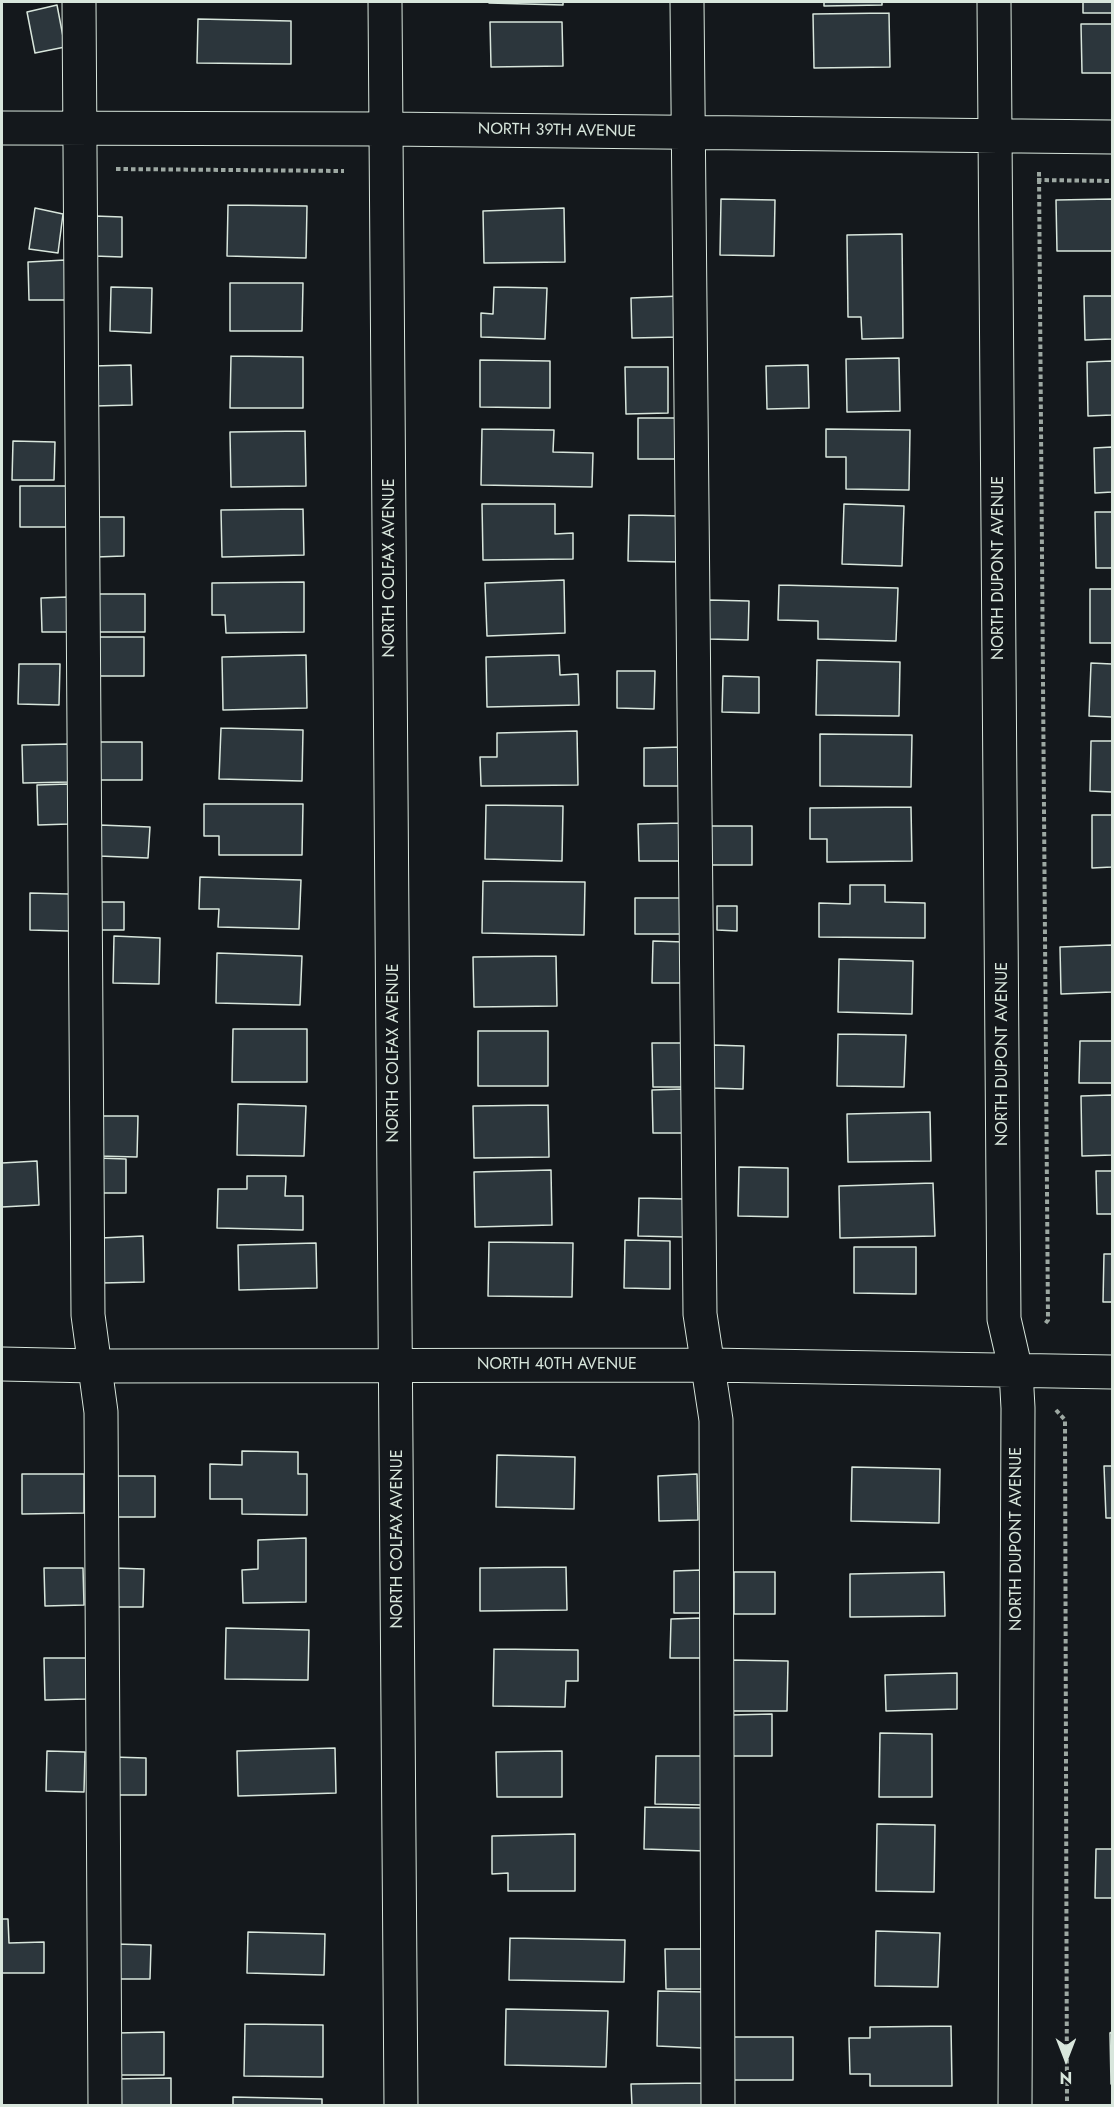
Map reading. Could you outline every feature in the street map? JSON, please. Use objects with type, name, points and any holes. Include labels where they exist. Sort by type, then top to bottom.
[{"type":"street","points":[[79,2],[87,1315],[101,1412],[105,2106]]},
{"type":"street","name":"NORTH COLFAX AVENUE","points":[[385,2],[401,2106]]},
{"type":"street","points":[[687,2],[700,1314],[716,1420],[718,2106]]},
{"type":"street","name":"NORTH DUPONT AVENUE","points":[[994,2],[1005,1319],[1016,1371],[1018,1408],[1016,2106]]},
{"type":"street","name":"NORTH 39TH AVENUE","points":[[2,128],[386,129],[1113,137]]},
{"type":"street","name":"NORTH 40TH AVENUE","points":[[2,1364],[94,1366],[709,1365],[1113,1372]]},
{"type":"path","points":[[1039,168],[1048,1320],[1040,1330]]},
{"type":"path","points":[[80,169],[344,171]]},
{"type":"path","points":[[1028,179],[1113,181]]},
{"type":"path","points":[[1053,1407],[1065,1420],[1066,2106]]},
{"type":"building","points":[[563,2],[563,5],[489,3]]},
{"type":"building","points":[[824,2],[882,2],[882,5],[824,6]]},
{"type":"building","points":[[1083,2],[1112,2],[1112,13],[1083,13]]},
{"type":"building","points":[[57,5],[65,47],[35,53],[27,12]]},
{"type":"building","points":[[889,13],[890,67],[814,68],[813,14]]},
{"type":"building","points":[[198,19],[291,21],[291,64],[197,63]]},
{"type":"building","points":[[490,22],[562,22],[563,66],[491,67]]},
{"type":"building","points":[[1081,24],[1112,24],[1112,73],[1082,73]]},
{"type":"building","points":[[721,199],[775,200],[774,256],[720,255]]},
{"type":"building","points":[[1112,199],[1112,251],[1057,251],[1056,200]]},
{"type":"building","points":[[228,205],[307,206],[306,258],[227,256]]},
{"type":"building","points":[[35,208],[63,214],[58,253],[29,249]]},
{"type":"building","points":[[564,208],[565,262],[484,263],[483,211]]},
{"type":"building","points":[[95,216],[122,217],[122,257],[94,256]]},
{"type":"building","points":[[902,234],[903,338],[862,339],[861,317],[848,317],[847,235]]},
{"type":"building","points":[[65,260],[66,300],[29,300],[28,262]]},
{"type":"building","points":[[230,283],[303,283],[302,331],[230,331]]},
{"type":"building","points":[[111,287],[152,288],[151,333],[110,331]]},
{"type":"building","points":[[494,287],[547,288],[545,339],[481,337],[481,313],[493,314]]},
{"type":"building","points":[[681,296],[681,337],[632,338],[631,298]]},
{"type":"building","points":[[1084,296],[1112,296],[1112,339],[1085,340]]},
{"type":"building","points":[[231,356],[303,357],[303,408],[230,408]]},
{"type":"building","points":[[899,358],[900,411],[847,412],[846,359]]},
{"type":"building","points":[[480,360],[550,361],[550,408],[480,407]]},
{"type":"building","points":[[1112,361],[1112,415],[1088,416],[1087,362]]},
{"type":"building","points":[[131,365],[132,405],[95,406],[93,366]]},
{"type":"building","points":[[808,365],[809,408],[767,409],[766,366]]},
{"type":"building","points":[[625,367],[668,367],[668,413],[626,414]]},
{"type":"building","points":[[638,418],[679,418],[680,459],[638,459]]},
{"type":"building","points":[[482,429],[554,430],[553,452],[593,453],[592,487],[481,485]]},
{"type":"building","points":[[826,429],[910,430],[909,490],[846,489],[846,457],[826,457]]},
{"type":"building","points":[[305,431],[306,486],[231,487],[230,432]]},
{"type":"building","points":[[13,441],[55,442],[54,480],[12,480]]},
{"type":"building","points":[[1112,447],[1112,492],[1095,493],[1094,448]]},
{"type":"building","points":[[20,486],[67,486],[67,527],[20,527]]},
{"type":"building","points":[[482,504],[555,504],[555,534],[573,533],[573,559],[483,560]]},
{"type":"building","points":[[844,504],[904,506],[902,566],[842,564]]},
{"type":"building","points":[[303,509],[304,555],[222,557],[221,510]]},
{"type":"building","points":[[1095,512],[1112,512],[1112,568],[1096,568]]},
{"type":"building","points":[[629,515],[682,516],[681,562],[628,561]]},
{"type":"building","points":[[95,517],[124,517],[124,556],[96,557]]},
{"type":"building","points":[[564,580],[565,633],[487,636],[485,583]]},
{"type":"building","points":[[304,582],[304,632],[226,633],[225,615],[212,615],[212,583]]},
{"type":"building","points":[[779,585],[898,588],[896,641],[818,639],[818,621],[778,620]]},
{"type":"building","points":[[1090,589],[1112,589],[1112,643],[1090,643]]},
{"type":"building","points":[[95,594],[145,594],[145,632],[96,632]]},
{"type":"building","points":[[67,597],[68,632],[42,632],[41,598]]},
{"type":"building","points":[[709,600],[749,601],[748,640],[708,639]]},
{"type":"building","points":[[96,637],[144,637],[144,676],[96,676]]},
{"type":"building","points":[[306,655],[307,708],[223,710],[222,657]]},
{"type":"building","points":[[559,655],[560,675],[578,674],[579,705],[487,707],[486,657]]},
{"type":"building","points":[[817,660],[900,662],[899,716],[816,715]]},
{"type":"building","points":[[1091,663],[1112,664],[1112,717],[1089,716]]},
{"type":"building","points":[[19,664],[60,664],[59,705],[18,704]]},
{"type":"building","points":[[617,671],[655,671],[654,709],[617,708]]},
{"type":"building","points":[[723,676],[759,677],[759,713],[722,712]]},
{"type":"building","points":[[221,728],[303,730],[302,781],[219,779]]},
{"type":"building","points":[[577,731],[578,785],[481,786],[480,757],[497,757],[497,733]]},
{"type":"building","points":[[820,734],[912,735],[911,787],[820,786]]},
{"type":"building","points":[[1091,741],[1112,741],[1112,792],[1090,791]]},
{"type":"building","points":[[98,742],[142,742],[142,780],[98,780]]},
{"type":"building","points":[[69,744],[69,782],[23,783],[22,745]]},
{"type":"building","points":[[682,747],[682,786],[644,786],[644,748]]},
{"type":"building","points":[[68,784],[69,824],[38,825],[37,785]]},
{"type":"building","points":[[204,804],[303,804],[302,855],[219,855],[219,836],[204,836]]},
{"type":"building","points":[[486,805],[563,806],[562,861],[485,859]]},
{"type":"building","points":[[911,807],[912,861],[827,862],[827,839],[810,839],[810,808]]},
{"type":"building","points":[[1092,815],[1112,815],[1112,867],[1092,868]]},
{"type":"building","points":[[682,823],[683,861],[639,861],[638,824]]},
{"type":"building","points":[[100,825],[150,827],[148,858],[99,856]]},
{"type":"building","points":[[710,826],[752,826],[752,865],[710,865]]},
{"type":"building","points":[[200,877],[301,880],[299,929],[218,927],[219,909],[199,909]]},
{"type":"building","points":[[483,881],[585,882],[584,935],[482,933]]},
{"type":"building","points":[[850,885],[885,885],[885,902],[925,903],[925,938],[819,937],[819,903],[850,904]]},
{"type":"building","points":[[30,893],[69,894],[69,931],[30,930]]},
{"type":"building","points":[[635,898],[683,898],[683,934],[635,934]]},
{"type":"building","points":[[98,902],[124,902],[124,930],[98,930]]},
{"type":"building","points":[[717,906],[737,906],[737,931],[717,930]]},
{"type":"building","points":[[114,936],[160,938],[159,984],[113,983]]},
{"type":"building","points":[[653,941],[684,942],[683,983],[652,983]]},
{"type":"building","points":[[1112,945],[1112,992],[1061,994],[1060,947]]},
{"type":"building","points":[[217,953],[302,956],[300,1005],[216,1003]]},
{"type":"building","points":[[556,956],[557,1006],[474,1007],[473,957]]},
{"type":"building","points":[[839,959],[913,961],[912,1014],[838,1012]]},
{"type":"building","points":[[233,1029],[307,1029],[307,1082],[232,1082]]},
{"type":"building","points":[[478,1031],[548,1031],[548,1086],[478,1086]]},
{"type":"building","points":[[838,1034],[906,1035],[904,1087],[837,1086]]},
{"type":"building","points":[[1080,1041],[1112,1041],[1112,1083],[1079,1083]]},
{"type":"building","points":[[652,1043],[684,1043],[685,1087],[653,1087]]},
{"type":"building","points":[[713,1045],[744,1046],[743,1089],[712,1088]]},
{"type":"building","points":[[684,1089],[685,1133],[653,1133],[652,1090]]},
{"type":"building","points":[[1112,1095],[1112,1155],[1082,1156],[1081,1096]]},
{"type":"building","points":[[238,1104],[306,1106],[304,1156],[237,1155]]},
{"type":"building","points":[[548,1105],[549,1157],[474,1158],[473,1106]]},
{"type":"building","points":[[930,1112],[931,1161],[848,1162],[847,1114]]},
{"type":"building","points":[[98,1116],[138,1116],[137,1157],[98,1156]]},
{"type":"building","points":[[98,1158],[126,1159],[126,1193],[98,1193]]},
{"type":"building","points":[[37,1161],[39,1205],[2,1207],[2,1163]]},
{"type":"building","points":[[739,1167],[788,1168],[788,1217],[738,1216]]},
{"type":"building","points":[[551,1170],[552,1225],[475,1227],[474,1172]]},
{"type":"building","points":[[1096,1171],[1112,1171],[1112,1214],[1097,1214]]},
{"type":"building","points":[[247,1176],[286,1176],[285,1196],[303,1196],[303,1230],[217,1228],[218,1189],[247,1189]]},
{"type":"building","points":[[933,1183],[935,1236],[840,1238],[839,1186]]},
{"type":"building","points":[[639,1198],[685,1199],[684,1237],[638,1236]]},
{"type":"building","points":[[143,1236],[144,1282],[102,1283],[101,1238]]},
{"type":"building","points":[[625,1240],[670,1241],[670,1289],[624,1288]]},
{"type":"building","points":[[489,1242],[573,1243],[572,1297],[488,1296]]},
{"type":"building","points":[[316,1243],[317,1288],[239,1290],[238,1245]]},
{"type":"building","points":[[854,1247],[916,1247],[916,1294],[854,1293]]},
{"type":"building","points":[[1104,1254],[1112,1254],[1112,1302],[1103,1302]]},
{"type":"building","points":[[242,1451],[298,1452],[298,1474],[307,1474],[307,1515],[242,1514],[242,1499],[210,1499],[210,1464],[242,1465]]},
{"type":"building","points":[[497,1455],[575,1457],[574,1509],[496,1507]]},
{"type":"building","points":[[1104,1466],[1112,1466],[1112,1518],[1106,1518]]},
{"type":"building","points":[[852,1467],[940,1469],[939,1523],[851,1521]]},
{"type":"building","points":[[22,1474],[84,1474],[84,1513],[22,1514]]},
{"type":"building","points":[[697,1474],[698,1520],[659,1521],[658,1476]]},
{"type":"building","points":[[112,1476],[155,1476],[155,1517],[112,1517]]},
{"type":"building","points":[[306,1538],[306,1602],[243,1603],[242,1570],[258,1569],[258,1540]]},
{"type":"building","points":[[566,1567],[567,1610],[480,1611],[480,1568]]},
{"type":"building","points":[[44,1568],[83,1568],[84,1605],[45,1606]]},
{"type":"building","points":[[115,1568],[144,1569],[143,1607],[114,1607]]},
{"type":"building","points":[[702,1570],[703,1613],[674,1613],[674,1571]]},
{"type":"building","points":[[734,1572],[775,1572],[775,1614],[734,1614]]},
{"type":"building","points":[[944,1572],[945,1616],[850,1617],[850,1574]]},
{"type":"building","points":[[701,1618],[701,1658],[670,1658],[671,1619]]},
{"type":"building","points":[[226,1628],[309,1630],[308,1680],[225,1679]]},
{"type":"building","points":[[494,1649],[578,1650],[578,1681],[566,1681],[565,1707],[493,1706]]},
{"type":"building","points":[[44,1658],[86,1658],[87,1699],[45,1700]]},
{"type":"building","points":[[731,1660],[788,1661],[787,1711],[730,1711]]},
{"type":"building","points":[[957,1673],[957,1709],[886,1711],[885,1675]]},
{"type":"building","points":[[772,1714],[772,1756],[732,1756],[731,1715]]},
{"type":"building","points":[[880,1733],[932,1734],[932,1797],[879,1797]]},
{"type":"building","points":[[335,1748],[336,1793],[238,1796],[237,1751]]},
{"type":"building","points":[[47,1751],[85,1752],[84,1792],[46,1791]]},
{"type":"building","points":[[562,1751],[562,1797],[497,1797],[496,1752]]},
{"type":"building","points":[[656,1756],[705,1756],[704,1805],[655,1804]]},
{"type":"building","points":[[113,1757],[146,1758],[146,1795],[112,1795]]},
{"type":"building","points":[[645,1807],[706,1808],[705,1851],[644,1849]]},
{"type":"building","points":[[877,1824],[935,1825],[934,1892],[876,1891]]},
{"type":"building","points":[[575,1834],[575,1891],[508,1891],[508,1873],[492,1874],[492,1836]]},
{"type":"building","points":[[1096,1849],[1112,1849],[1112,1898],[1095,1898]]},
{"type":"building","points":[[2,1919],[8,1919],[9,1943],[44,1942],[44,1973],[2,1973]]},
{"type":"building","points":[[876,1931],[940,1933],[938,1987],[875,1986]]},
{"type":"building","points":[[248,1932],[325,1934],[324,1975],[247,1973]]},
{"type":"building","points":[[510,1938],[625,1940],[624,1982],[509,1980]]},
{"type":"building","points":[[116,1944],[151,1945],[150,1979],[115,1979]]},
{"type":"building","points":[[665,1949],[705,1949],[705,1989],[666,1989]]},
{"type":"building","points":[[658,1991],[705,1992],[703,2048],[657,2046]]},
{"type":"building","points":[[506,2009],[608,2011],[606,2067],[505,2065]]},
{"type":"building","points":[[245,2024],[323,2025],[323,2077],[244,2076]]},
{"type":"building","points":[[951,2026],[952,2086],[870,2086],[870,2074],[850,2074],[849,2038],[870,2038],[870,2027]]},
{"type":"building","points":[[164,2032],[164,2075],[117,2075],[117,2033]]},
{"type":"building","points":[[1112,2032],[1112,2084],[1111,2084],[1110,2033]]},
{"type":"building","points":[[734,2037],[793,2037],[793,2080],[734,2080]]},
{"type":"building","points":[[171,2078],[171,2106],[114,2106],[114,2079]]},
{"type":"building","points":[[705,2083],[706,2106],[632,2106],[631,2084]]},
{"type":"building","points":[[233,2097],[322,2099],[322,2106],[233,2106]]}]
